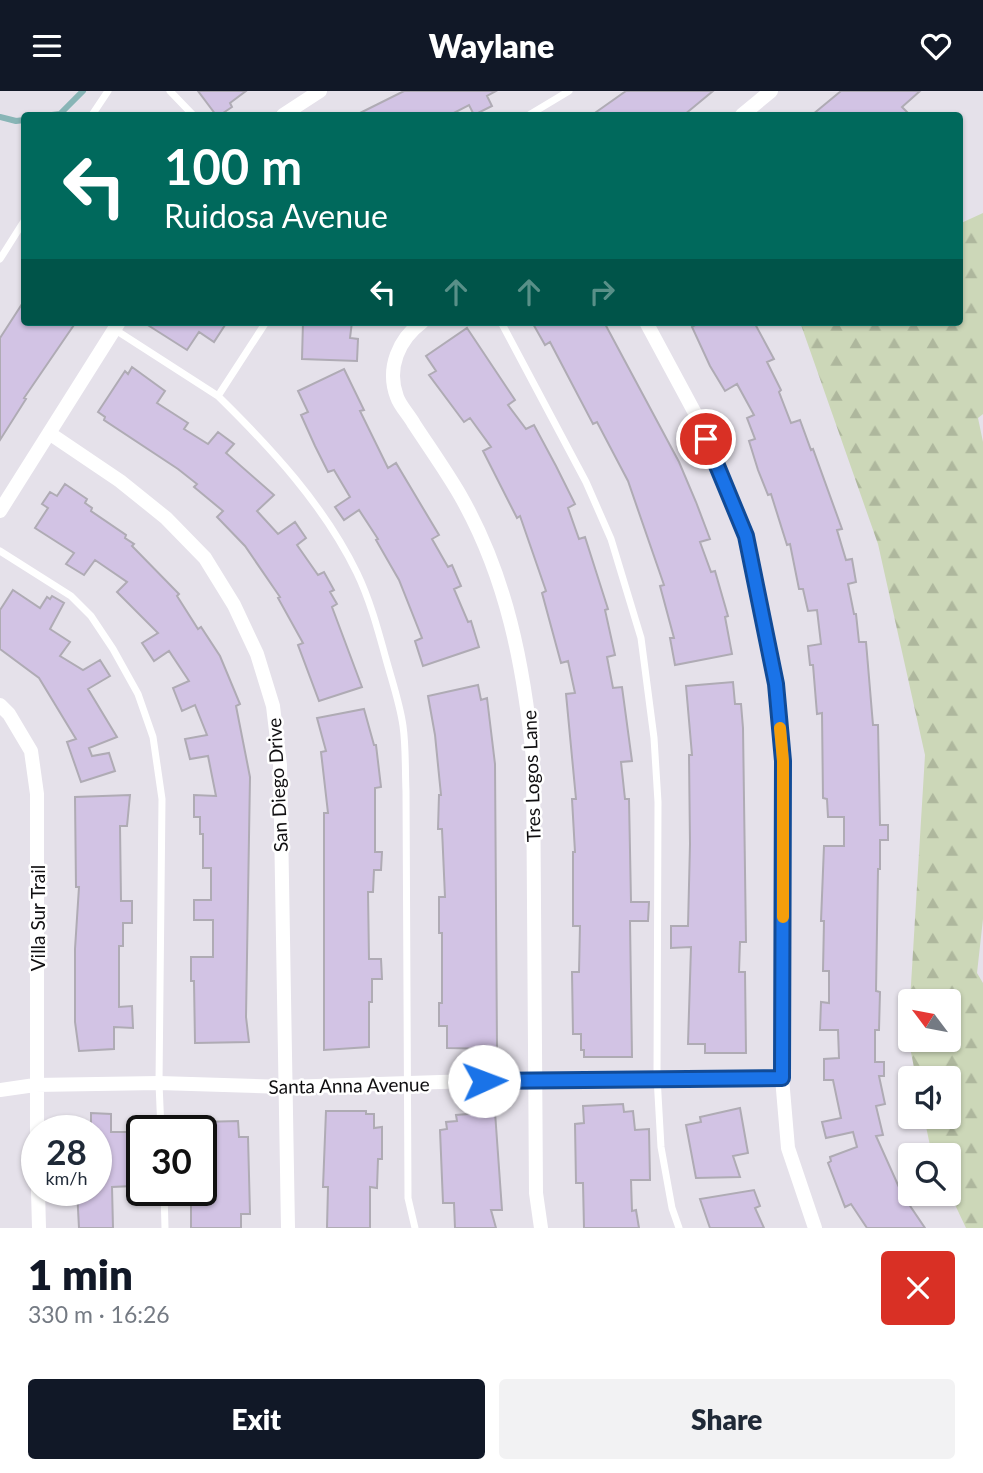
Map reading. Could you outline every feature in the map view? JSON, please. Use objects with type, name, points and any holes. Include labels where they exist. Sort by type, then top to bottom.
[{"type":"street","points":[[288,112],[320,91]]},
{"type":"street","points":[[746,112],[771,91]]},
{"type":"street","points":[[0,510],[115,326]]},
{"type":"street","name":"Tres Logos Lane","points":[[417,326],[408,333],[396,354],[394,377],[397,397],[459,494],[486,544],[507,601],[527,699],[533,759],[536,1193],[541,1228]]},
{"type":"street","points":[[648,326],[696,415],[746,536],[776,684],[783,761],[782,1078],[788,1149],[815,1228]]},
{"type":"street","name":"San Diego Drive","points":[[49,433],[120,481],[166,518],[205,558],[234,605],[257,654],[273,706],[280,765],[288,1228]]},
{"type":"street","name":"Villa Sur Trail","points":[[0,705],[9,714],[31,751],[37,794],[36,1115]]},
{"type":"street","name":"Santa Anna Avenue","points":[[0,1090],[35,1085],[159,1083],[285,1087],[535,1079],[782,1078]]},
{"type":"street","points":[[38,1206],[39,1228]]},
{"type":"lane","points":[[94,112],[108,91]]},
{"type":"lane","points":[[170,91],[190,112]]},
{"type":"lane","points":[[534,112],[569,91]]},
{"type":"lane","points":[[0,259],[21,226]]},
{"type":"lane","points":[[117,326],[218,396],[247,424],[297,481],[331,529],[357,573],[374,616],[403,726],[406,791],[408,1198],[415,1228]]},
{"type":"lane","points":[[218,396],[263,326]]},
{"type":"lane","points":[[504,326],[586,482],[611,539],[641,638],[654,738],[657,802],[657,1077],[661,1147],[672,1208],[679,1228]]},
{"type":"lane","points":[[0,551],[71,596],[91,616],[138,694],[153,737],[162,799],[160,1115]]},
{"type":"lane","points":[[164,1206],[165,1228]]},
{"type":"green space","points":[[983,213],[983,414],[978,418],[983,442],[983,919],[977,973],[983,983],[983,1228],[966,1228],[956,1206],[961,1206],[961,1143],[929,1143],[927,1129],[961,1129],[961,1066],[914,1066],[911,1052],[961,1052],[961,989],[911,989],[925,755],[878,544],[801,326],[963,326],[963,222]]},
{"type":"building","points":[[198,91],[246,91],[230,103],[232,107],[224,112],[214,112]]},
{"type":"building","points":[[404,91],[496,91],[487,96],[492,106],[480,112],[472,112],[469,105],[456,112],[362,112]]},
{"type":"building","points":[[626,91],[713,91],[688,112],[596,112]]},
{"type":"building","points":[[841,91],[920,91],[902,107],[907,112],[816,112]]},
{"type":"building","points":[[21,306],[21,326],[73,326],[24,398],[26,399],[0,440],[0,338]]},
{"type":"building","points":[[149,326],[224,326],[214,342],[199,332],[187,350]]},
{"type":"building","points":[[303,326],[352,326],[350,338],[358,339],[357,361],[302,359]]},
{"type":"building","points":[[534,326],[606,326],[679,462],[696,502],[710,539],[700,542],[711,572],[715,571],[728,616],[725,617],[732,654],[675,665],[670,638],[674,638],[660,586],[664,585],[628,481],[597,422],[593,424],[550,342],[545,345]]},
{"type":"building","points":[[756,326],[774,359],[767,362],[781,390],[779,392],[791,423],[800,420],[811,450],[813,449],[842,529],[837,530],[846,560],[852,559],[856,582],[848,584],[856,614],[859,642],[866,642],[873,725],[878,725],[880,825],[888,825],[888,840],[880,840],[878,869],[876,991],[880,992],[879,1030],[875,1030],[875,1062],[884,1062],[884,1076],[879,1076],[885,1104],[876,1106],[883,1135],[876,1136],[898,1185],[898,1206],[910,1206],[925,1228],[867,1228],[851,1204],[845,1207],[828,1163],[831,1161],[830,1157],[857,1147],[853,1132],[826,1138],[822,1122],[841,1118],[833,1080],[824,1080],[824,1059],[839,1058],[838,1030],[820,1030],[821,1002],[829,1003],[829,971],[823,971],[824,921],[821,921],[824,846],[844,846],[844,817],[828,817],[827,799],[823,798],[822,713],[817,714],[813,665],[810,665],[808,646],[821,644],[817,610],[808,611],[803,589],[799,589],[790,544],[787,545],[771,494],[768,495],[758,470],[749,441],[755,439],[747,418],[754,415],[737,384],[725,391],[692,327]]},
{"type":"building","points":[[467,328],[515,400],[508,405],[526,429],[534,425],[556,466],[575,504],[568,508],[579,539],[585,537],[608,609],[605,610],[615,655],[607,657],[613,688],[622,687],[632,761],[621,762],[625,799],[629,799],[631,902],[649,902],[648,921],[630,921],[632,1057],[584,1057],[581,1034],[573,1034],[572,972],[579,972],[580,926],[573,926],[575,852],[572,799],[576,799],[566,694],[575,693],[568,661],[561,663],[542,593],[546,591],[520,516],[517,518],[483,451],[491,447],[470,418],[464,422],[429,375],[436,371],[426,356]]},
{"type":"building","points":[[132,367],[165,391],[157,403],[188,423],[184,429],[208,444],[218,432],[234,444],[226,453],[274,495],[257,511],[278,534],[295,522],[306,538],[297,545],[318,575],[324,572],[334,590],[330,592],[337,604],[332,607],[362,687],[319,701],[298,645],[303,643],[278,598],[280,597],[245,546],[217,517],[223,511],[194,487],[197,484],[104,420],[105,417],[98,412],[125,371],[128,374]]},
{"type":"building","points":[[344,369],[364,410],[360,411],[388,468],[396,463],[439,535],[432,539],[448,567],[452,565],[461,586],[454,589],[468,622],[471,621],[479,647],[423,666],[415,641],[422,638],[399,580],[376,540],[378,539],[359,510],[344,520],[335,507],[350,497],[334,470],[328,472],[315,446],[301,415],[308,412],[298,391]]},
{"type":"building","points":[[65,484],[87,499],[85,503],[92,508],[91,511],[126,535],[125,538],[134,544],[132,546],[179,594],[177,596],[198,629],[201,627],[220,656],[240,704],[236,706],[250,777],[246,1017],[249,1042],[195,1043],[191,957],[213,957],[213,920],[194,920],[194,900],[211,900],[211,868],[203,868],[203,834],[200,834],[200,817],[194,817],[194,795],[216,796],[208,756],[190,759],[185,739],[207,735],[195,705],[182,711],[173,688],[189,681],[169,651],[154,661],[142,643],[158,633],[117,592],[127,582],[95,560],[84,575],[66,564],[74,553],[35,528],[48,508],[42,504],[50,492],[57,496]]},
{"type":"building","points":[[13,590],[40,608],[47,597],[50,599],[52,596],[64,603],[50,629],[70,642],[60,656],[83,670],[100,660],[110,676],[88,689],[117,737],[89,748],[92,756],[109,753],[115,771],[81,782],[67,742],[76,739],[39,678],[0,649],[0,610]]},
{"type":"building","points":[[733,682],[735,704],[741,704],[743,728],[746,942],[740,942],[739,972],[745,972],[746,1053],[705,1053],[705,1044],[688,1044],[691,947],[671,948],[671,926],[688,926],[689,755],[692,755],[686,686]]},
{"type":"building","points":[[478,685],[481,700],[487,698],[495,764],[497,1049],[447,1048],[447,1026],[439,1026],[439,1003],[442,1003],[442,933],[439,933],[439,897],[445,897],[442,829],[438,829],[441,795],[428,696]]},
{"type":"building","points":[[364,709],[376,745],[381,787],[375,788],[375,852],[382,852],[381,870],[374,870],[373,892],[368,892],[369,959],[381,959],[382,979],[372,979],[369,1047],[324,1050],[324,813],[328,813],[321,752],[326,751],[317,718]]},
{"type":"building","points":[[130,795],[127,826],[120,826],[121,901],[132,901],[132,923],[123,923],[123,946],[119,946],[119,1007],[132,1006],[133,1028],[114,1027],[114,1049],[79,1051],[75,1022],[75,949],[79,887],[76,887],[75,797]]},
{"type":"building","points":[[623,1104],[624,1112],[633,1111],[635,1130],[649,1129],[650,1180],[631,1180],[632,1211],[636,1210],[639,1228],[584,1228],[583,1183],[576,1183],[575,1124],[584,1123],[583,1106]]},
{"type":"building","points":[[740,1108],[748,1153],[733,1156],[740,1177],[696,1178],[686,1125],[701,1122],[700,1117]]},
{"type":"building","points":[[326,1111],[366,1111],[366,1114],[374,1114],[374,1128],[382,1127],[382,1159],[378,1159],[377,1188],[370,1187],[370,1228],[327,1228],[328,1187],[323,1187]]},
{"type":"building","points":[[495,1112],[502,1210],[491,1210],[496,1228],[455,1228],[454,1203],[443,1203],[440,1130],[447,1129],[446,1122],[457,1121],[456,1115]]},
{"type":"building","points":[[238,1121],[239,1137],[248,1137],[250,1214],[241,1214],[241,1228],[191,1228],[191,1206],[217,1206],[217,1122]]},
{"type":"building","points":[[112,1132],[126,1132],[126,1186],[112,1187]]},
{"type":"building","points":[[112,1187],[113,1228],[79,1228],[78,1206],[112,1206]]},
{"type":"building","points":[[754,1190],[760,1206],[755,1208],[764,1228],[710,1228],[700,1199]]},
{"type":"waterway","points":[[62,112],[83,91]]},
{"type":"waterway","points":[[0,117],[21,120]]},
{"type":"slow traffic","points":[[780,728],[783,761],[783,917]]},
{"type":"route","points":[[484,1081],[657,1077],[782,1078],[783,761],[776,684],[746,536],[706,439]]}]
